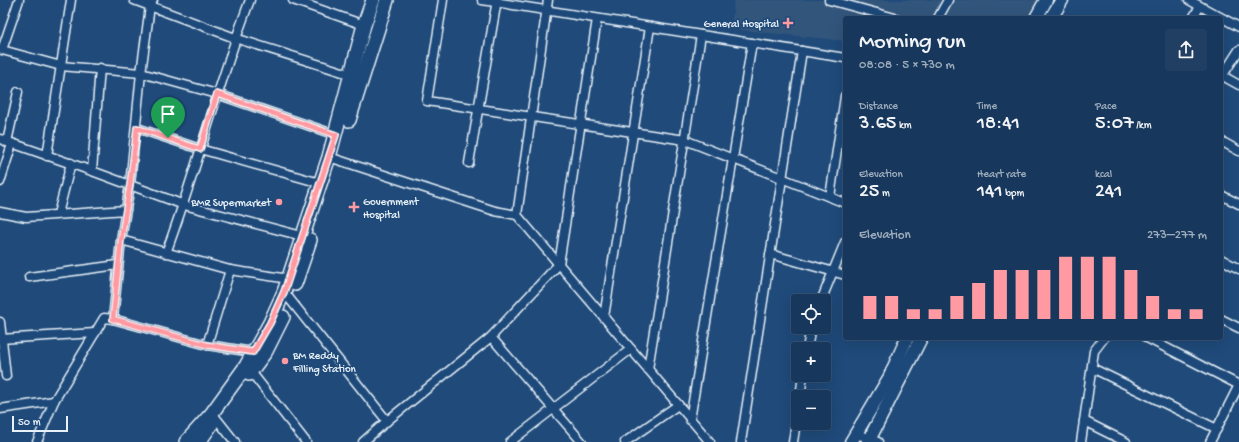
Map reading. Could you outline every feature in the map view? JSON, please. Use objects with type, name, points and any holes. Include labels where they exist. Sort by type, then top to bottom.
[{"type":"main road","points":[[249,369],[253,352],[287,296],[289,279],[302,236],[320,183],[333,158],[336,135],[364,25],[373,0]]},
{"type":"main road","points":[[199,442],[214,416],[249,369],[266,351],[287,296],[387,0]]},
{"type":"main road","points":[[1037,16],[1046,0]]},
{"type":"main road","points":[[1052,16],[1062,0]]},
{"type":"main road","points":[[854,438],[889,378],[906,340]]},
{"type":"main road","points":[[872,441],[920,340]]},
{"type":"main road","points":[[186,442],[214,416]]},
{"type":"street","points":[[19,0],[1,50],[62,66],[100,68],[141,73],[217,94],[336,135]]},
{"type":"street","points":[[47,156],[71,0]]},
{"type":"street","points":[[134,0],[152,3],[235,38],[352,75]]},
{"type":"street","points":[[166,253],[184,205],[235,38],[250,0]]},
{"type":"street","points":[[294,0],[364,25]]},
{"type":"street","points":[[443,0],[427,101],[685,140],[843,202]]},
{"type":"street","points":[[482,0],[843,58]]},
{"type":"street","points":[[518,215],[548,0]]},
{"type":"street","points":[[829,0],[888,16]]},
{"type":"street","points":[[939,16],[948,0]]},
{"type":"street","points":[[1189,0],[1219,16]]},
{"type":"street","points":[[469,163],[496,2]]},
{"type":"street","points":[[113,319],[121,240],[137,128],[141,73],[152,3]]},
{"type":"street","points":[[1194,16],[1200,6]]},
{"type":"street","points":[[1223,18],[1239,27]]},
{"type":"street","points":[[363,442],[491,337],[559,264],[597,19]]},
{"type":"street","points":[[604,317],[650,27]]},
{"type":"street","points":[[648,369],[701,35]]},
{"type":"street","points":[[690,420],[752,43]]},
{"type":"street","points":[[1223,74],[1239,50]]},
{"type":"street","points":[[741,442],[770,254],[784,179],[802,51]]},
{"type":"street","points":[[92,170],[100,68]]},
{"type":"street","points":[[1223,77],[1239,85]]},
{"type":"street","points":[[0,182],[6,142],[18,92]]},
{"type":"street","points":[[830,197],[843,109]]},
{"type":"street","points":[[137,128],[200,149],[320,183]]},
{"type":"street","points":[[6,142],[92,170],[184,205],[302,236]]},
{"type":"street","points":[[1223,142],[1239,151]]},
{"type":"street","points":[[333,158],[495,211],[518,215],[710,442]]},
{"type":"street","points":[[58,214],[71,163]]},
{"type":"street","points":[[1223,196],[1239,204]]},
{"type":"street","points":[[0,212],[26,217],[126,210]]},
{"type":"street","points":[[121,240],[230,270],[289,279]]},
{"type":"street","points":[[824,294],[843,247]]},
{"type":"street","points":[[770,254],[843,274]]},
{"type":"street","points":[[1223,260],[1239,269]]},
{"type":"street","points":[[29,277],[118,265]]},
{"type":"street","points":[[207,345],[230,270]]},
{"type":"street","points":[[287,296],[387,421]]},
{"type":"street","points":[[37,442],[54,401],[104,318],[113,319],[207,345],[253,352]]},
{"type":"street","points":[[1223,320],[1239,328]]},
{"type":"street","points":[[0,322],[6,376]]},
{"type":"street","points":[[1,339],[95,333]]},
{"type":"street","points":[[491,337],[582,442]]},
{"type":"street","points":[[1081,442],[1094,351],[1102,340]]},
{"type":"street","points":[[1151,340],[1239,385],[1210,442]]},
{"type":"street","points":[[510,442],[631,349]]},
{"type":"street","points":[[1092,368],[1217,429]]},
{"type":"street","points":[[249,369],[306,442]]},
{"type":"street","points":[[0,409],[54,401]]},
{"type":"street","points":[[625,442],[678,405]]},
{"type":"street","points":[[214,416],[235,442]]},
{"type":"street","points":[[1084,421],[1126,442]]},
{"type":"street","points":[[793,442],[795,430]]},
{"type":"street","points":[[854,438],[872,441]]},
{"type":"shaded area","name":"General Hospital","points":[[734,0],[1039,0],[1030,16],[843,16],[843,41],[731,29]]},
{"type":"place","name":"General Hospital","points":[[788,23]]},
{"type":"place","name":"BMR Supermarket","points":[[279,202]]},
{"type":"place","name":"Government Hospital","points":[[354,207]]},
{"type":"place","name":"BM Reddy Filling Station","points":[[285,361]]},
{"type":"route","points":[[217,94],[336,135],[289,279],[270,323],[253,352],[207,345],[113,319],[121,240],[137,128],[168,138],[200,149],[217,94]]}]
